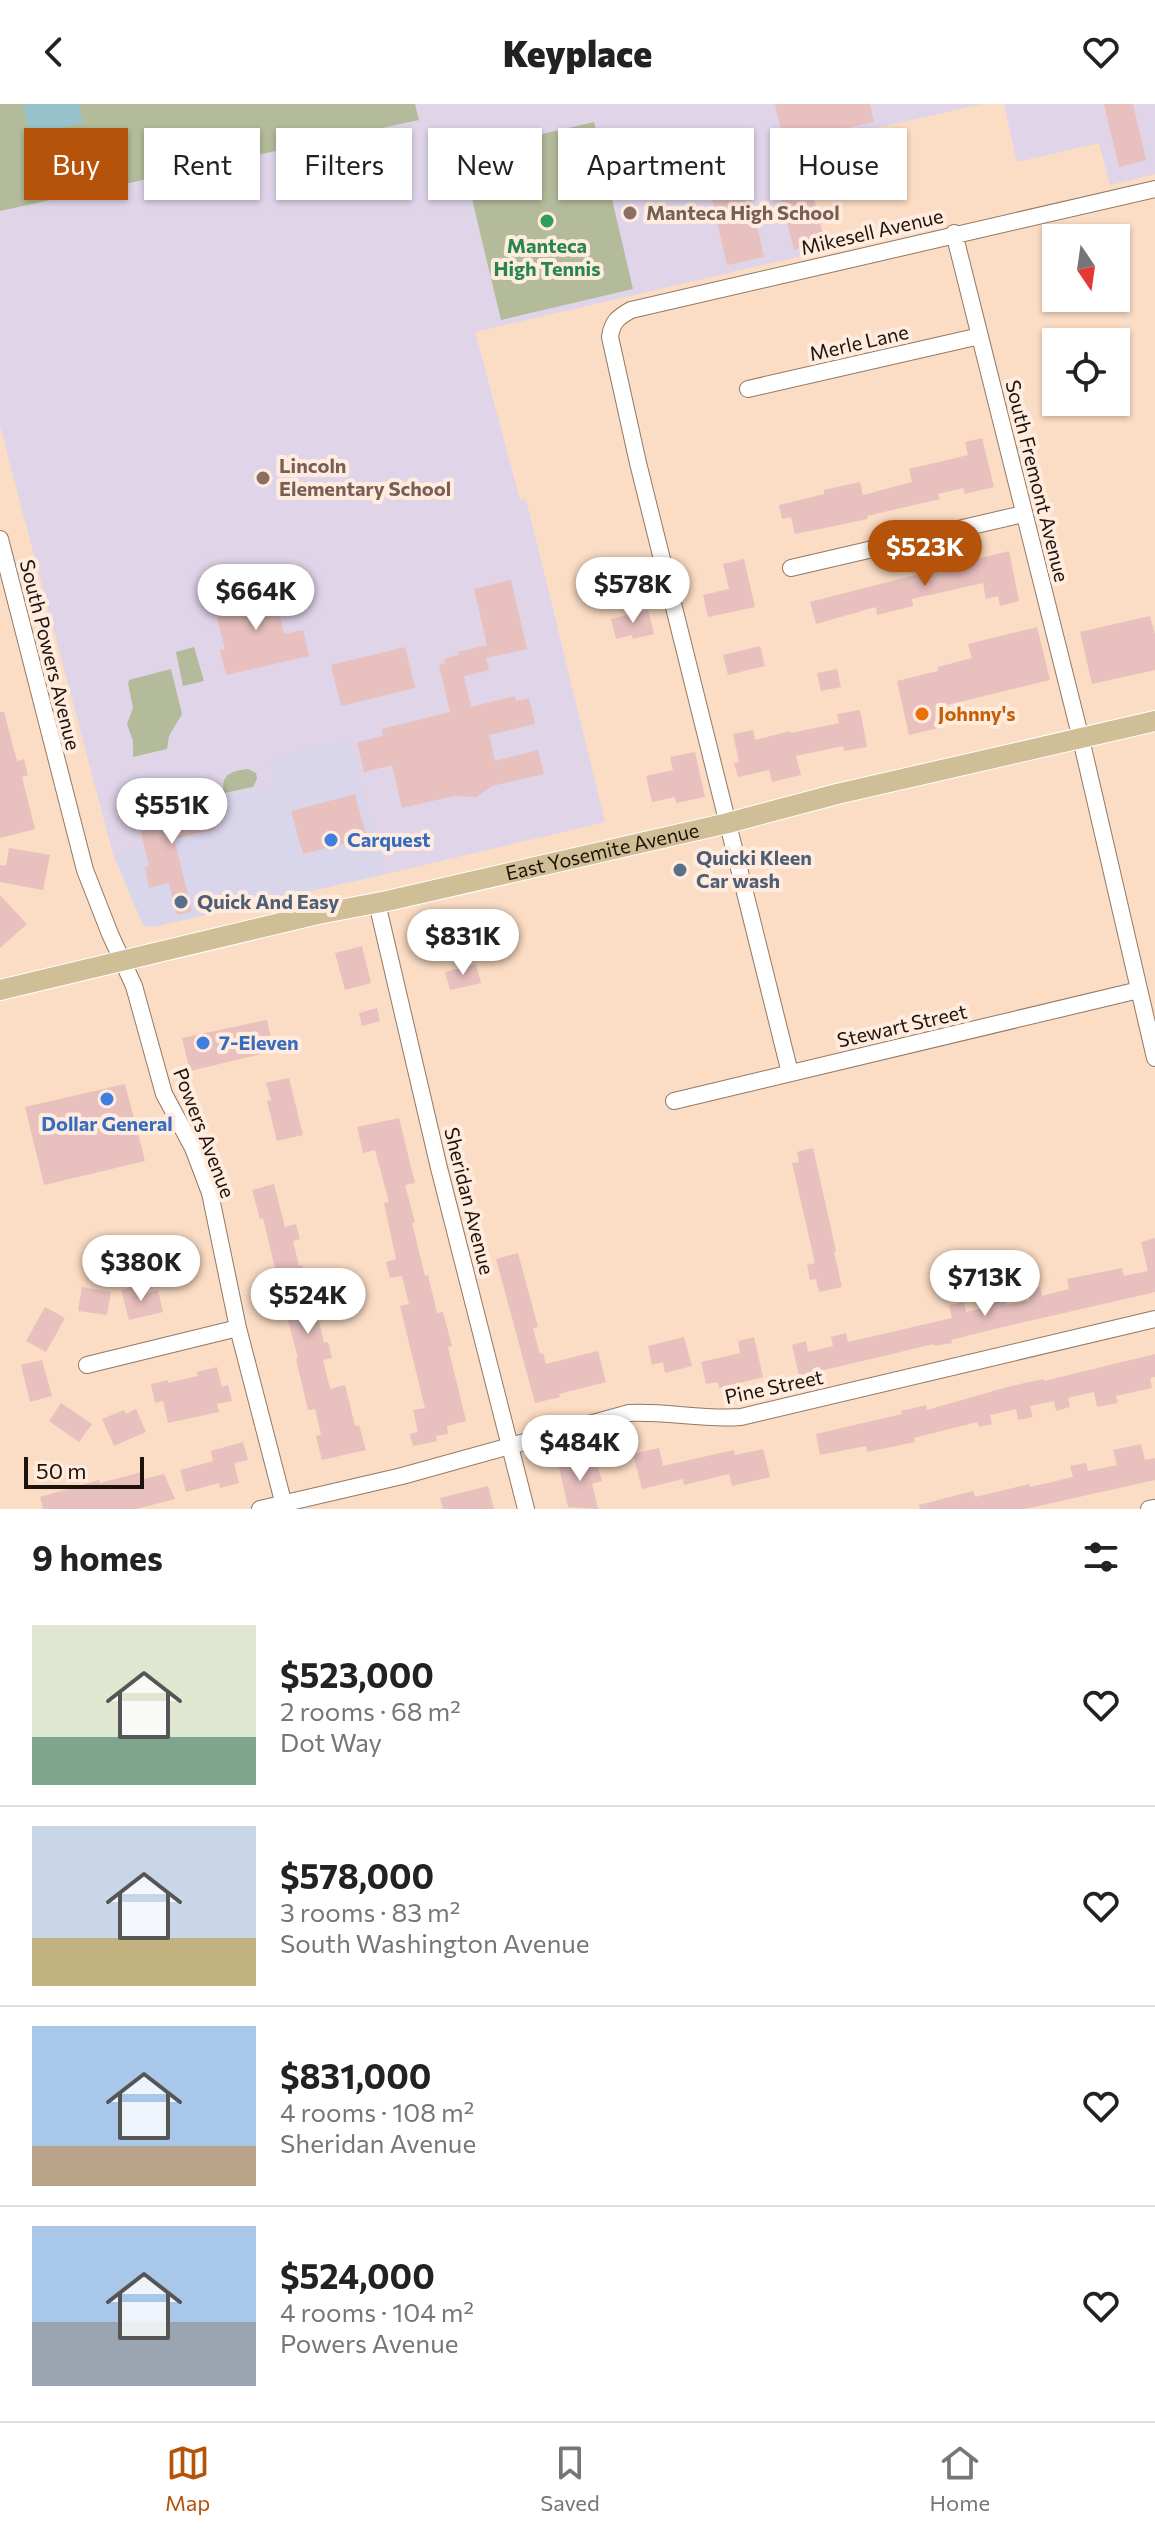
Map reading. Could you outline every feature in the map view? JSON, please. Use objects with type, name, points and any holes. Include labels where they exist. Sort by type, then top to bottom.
[{"type":"main road","name":"East Yosemite Avenue","points":[[0,990],[318,914],[728,823],[837,794],[1155,721]]},
{"type":"street","name":"Mikesell Avenue","points":[[790,1073],[638,463],[610,337],[612,325],[619,316],[631,310],[1155,189]]},
{"type":"street","name":"South Fremont Avenue","points":[[954,233],[1081,739],[1155,1058]]},
{"type":"street","name":"Merle Lane","points":[[748,389],[980,336]]},
{"type":"street","points":[[791,568],[1023,514]]},
{"type":"street","name":"South Powers Avenue","points":[[0,539],[85,870],[123,961]]},
{"type":"street","name":"Sheridan Avenue","points":[[377,903],[439,1168],[526,1509]]},
{"type":"street","name":"Powers Avenue","points":[[123,961],[144,1016],[164,1094],[193,1148],[210,1193],[238,1328],[284,1506]]},
{"type":"street","name":"Stewart Street","points":[[674,1101],[1139,990]]},
{"type":"street","name":"Pine Street","points":[[260,1509],[284,1506],[402,1476],[629,1413],[654,1412],[720,1419],[741,1417],[1155,1319]]},
{"type":"street","points":[[87,1365],[238,1328]]},
{"type":"shaded area","name":"Lincoln Elementary School","points":[[415,104],[982,104],[876,128],[770,128],[770,200],[815,200],[827,250],[475,332],[520,500],[526,499],[605,822],[386,874],[349,739],[269,758],[275,785],[213,800],[220,829],[113,854],[0,426],[0,211],[51,200],[128,200],[128,183],[144,180],[144,200],[260,200],[260,154],[276,151],[276,200],[412,200],[412,128],[381,128],[418,120]]},
{"type":"shaded area","points":[[1004,104],[1155,104],[1155,174],[1110,185],[1099,143],[1017,162]]},
{"type":"shaded area","points":[[349,739],[386,874],[153,927],[143,925],[113,854],[219,829],[213,800],[275,785],[269,758]]},
{"type":"green space","points":[[0,104],[415,104],[419,120],[382,128],[276,128],[276,151],[260,155],[260,128],[144,128],[144,180],[128,183],[128,128],[24,128],[24,200],[51,200],[0,211]]},
{"type":"green space","name":"Manteca High Tennis","points":[[594,122],[595,128],[568,128]]},
{"type":"green space","name":"Manteca High Tennis","points":[[558,130],[558,200],[612,200],[633,289],[501,320],[472,200],[542,200],[542,134]]},
{"type":"green space","points":[[194,647],[204,681],[183,686],[176,652]]},
{"type":"green space","points":[[171,669],[182,714],[169,736],[167,749],[133,757],[133,741],[127,724],[133,708],[129,680]]},
{"type":"green space","points":[[248,769],[256,773],[253,787],[224,793],[228,775]]},
{"type":"water","points":[[79,104],[83,123],[61,128],[28,128],[23,106]]},
{"type":"building","points":[[775,104],[870,104],[874,122],[847,128],[781,128]]},
{"type":"building","points":[[1104,104],[1133,104],[1146,160],[1119,167]]},
{"type":"building","points":[[712,200],[751,200],[764,257],[727,265]]},
{"type":"building","points":[[782,200],[814,200],[825,243],[794,250]]},
{"type":"building","points":[[982,438],[994,487],[965,494],[963,488],[938,494],[940,499],[867,516],[868,519],[795,534],[791,517],[782,519],[779,505],[824,494],[824,490],[860,482],[863,495],[912,482],[909,469],[968,455],[965,442]]},
{"type":"building","points":[[1009,551],[1019,601],[1000,606],[998,596],[986,599],[983,583],[912,599],[913,606],[877,615],[876,607],[816,624],[810,602]]},
{"type":"building","points":[[744,559],[755,607],[708,617],[703,595],[729,589],[723,564]]},
{"type":"building","points":[[511,580],[527,649],[486,658],[489,670],[464,676],[471,707],[515,696],[516,701],[529,698],[535,724],[489,735],[495,761],[538,750],[544,774],[492,786],[476,797],[454,796],[402,808],[392,765],[364,772],[357,742],[383,736],[381,729],[450,712],[439,665],[445,663],[444,659],[459,655],[458,652],[487,645],[474,589]]},
{"type":"building","points":[[273,586],[284,634],[303,630],[309,656],[226,675],[220,650],[225,649],[213,601]]},
{"type":"building","points":[[648,610],[654,634],[616,639],[611,619]]},
{"type":"building","points":[[1150,616],[1155,634],[1155,670],[1092,684],[1080,632]]},
{"type":"building","points":[[1037,627],[1050,680],[939,707],[943,727],[909,735],[897,681],[938,671],[938,667],[972,658],[968,644]]},
{"type":"building","points":[[760,646],[765,666],[728,675],[723,655]]},
{"type":"building","points":[[405,647],[415,688],[341,706],[331,665]]},
{"type":"building","points":[[837,669],[841,687],[821,691],[817,673]]},
{"type":"building","points":[[860,710],[867,747],[844,751],[843,746],[796,756],[801,775],[772,782],[769,770],[738,777],[734,763],[739,762],[733,734],[753,730],[755,740],[839,723],[837,714]]},
{"type":"building","points":[[0,712],[4,712],[17,761],[24,759],[28,775],[22,777],[35,829],[0,838]]},
{"type":"building","points":[[695,752],[705,797],[676,803],[675,797],[652,802],[646,776],[673,770],[670,757]]},
{"type":"building","points":[[355,794],[367,838],[303,854],[291,811]]},
{"type":"building","points":[[208,800],[215,829],[174,839],[192,911],[177,915],[169,883],[149,888],[145,867],[149,866],[137,816]]},
{"type":"building","points":[[9,848],[50,855],[43,890],[0,882],[0,865],[6,866]]},
{"type":"building","points":[[0,895],[27,924],[0,948]]},
{"type":"building","points":[[472,920],[476,937],[423,951],[419,934]]},
{"type":"building","points":[[362,946],[371,983],[345,990],[335,953]]},
{"type":"building","points":[[476,964],[481,983],[450,990],[445,972]]},
{"type":"building","points":[[377,1008],[380,1021],[362,1026],[359,1013]]},
{"type":"building","points":[[267,1020],[274,1051],[190,1071],[182,1038]]},
{"type":"building","points":[[289,1078],[303,1135],[277,1141],[266,1083]]},
{"type":"building","points":[[125,1084],[145,1161],[44,1185],[25,1107]]},
{"type":"building","points":[[399,1118],[415,1183],[405,1185],[415,1222],[412,1223],[437,1313],[443,1312],[466,1421],[447,1426],[448,1434],[436,1436],[437,1441],[413,1446],[410,1434],[418,1432],[413,1410],[425,1408],[400,1306],[409,1304],[402,1276],[390,1278],[386,1262],[396,1259],[384,1203],[389,1202],[375,1150],[363,1153],[357,1127]]},
{"type":"building","points":[[813,1148],[842,1287],[819,1292],[816,1279],[810,1280],[807,1265],[815,1263],[792,1163],[799,1162],[797,1152]]},
{"type":"building","points":[[274,1184],[285,1227],[296,1224],[300,1239],[293,1241],[299,1266],[302,1265],[316,1322],[319,1321],[324,1343],[328,1342],[332,1358],[323,1360],[330,1389],[345,1385],[355,1426],[359,1425],[366,1450],[322,1460],[316,1436],[321,1435],[315,1409],[308,1410],[286,1313],[291,1312],[284,1285],[277,1287],[263,1218],[260,1219],[252,1190]]},
{"type":"building","points":[[1155,1238],[1155,1292],[990,1330],[951,1340],[952,1343],[934,1344],[799,1376],[792,1345],[806,1341],[808,1352],[833,1346],[831,1337],[846,1333],[848,1342],[952,1318],[949,1305],[964,1302],[966,1312],[991,1306],[990,1301],[1004,1298],[1006,1305],[1030,1300],[1028,1290],[1040,1287],[1042,1296],[1069,1289],[1067,1279],[1122,1268],[1124,1276],[1148,1271],[1141,1242]]},
{"type":"building","points":[[518,1253],[538,1327],[533,1328],[546,1364],[598,1351],[606,1382],[535,1403],[496,1259]]},
{"type":"building","points":[[135,1286],[138,1296],[158,1290],[163,1312],[129,1320],[121,1290]]},
{"type":"building","points":[[82,1287],[111,1292],[107,1315],[78,1311]]},
{"type":"building","points":[[45,1307],[65,1318],[46,1352],[26,1341]]},
{"type":"building","points":[[684,1337],[692,1366],[665,1373],[663,1362],[652,1365],[648,1346]]},
{"type":"building","points":[[754,1337],[763,1377],[719,1388],[718,1382],[706,1384],[701,1362],[740,1353],[738,1341]]},
{"type":"building","points":[[1155,1354],[1155,1377],[1150,1378],[1152,1388],[1116,1396],[1118,1403],[1097,1407],[1094,1392],[1068,1398],[1070,1407],[1056,1411],[1054,1401],[1030,1406],[1033,1417],[1018,1420],[1016,1409],[990,1415],[992,1424],[979,1427],[977,1422],[914,1438],[915,1442],[867,1452],[866,1446],[820,1455],[816,1434],[902,1414],[901,1411],[926,1405],[927,1410],[1011,1386]]},
{"type":"building","points":[[42,1360],[52,1396],[30,1402],[21,1365]]},
{"type":"building","points":[[217,1367],[222,1387],[228,1385],[232,1401],[217,1404],[219,1412],[168,1423],[163,1401],[155,1403],[151,1384],[198,1376],[197,1372]]},
{"type":"building","points":[[61,1403],[92,1424],[79,1442],[49,1421]]},
{"type":"building","points":[[136,1409],[146,1432],[114,1446],[102,1419],[124,1410],[126,1414]]},
{"type":"building","points":[[243,1442],[248,1460],[234,1463],[239,1483],[220,1488],[219,1483],[186,1492],[180,1470],[213,1461],[211,1451]]},
{"type":"building","points":[[1141,1444],[1145,1460],[1155,1458],[1155,1480],[1025,1509],[920,1509],[919,1505],[973,1491],[975,1497],[1073,1477],[1070,1466],[1086,1463],[1088,1471],[1117,1465],[1113,1450]]},
{"type":"building","points":[[659,1448],[663,1466],[734,1450],[735,1455],[763,1449],[770,1477],[732,1486],[729,1474],[684,1485],[683,1479],[642,1489],[633,1454]]},
{"type":"building","points":[[585,1456],[588,1466],[597,1464],[602,1481],[592,1484],[598,1509],[568,1507],[558,1463]]},
{"type":"building","points":[[142,1472],[144,1479],[164,1474],[175,1499],[136,1509],[43,1509],[40,1497],[99,1480],[100,1483]]},
{"type":"building","points":[[488,1486],[494,1509],[443,1509],[440,1498]]},
{"type":"place","name":"Manteca High School","points":[[630,213]]},
{"type":"place","name":"Manteca High Tennis","points":[[547,221]]},
{"type":"place","name":"Lincoln Elementary School","points":[[263,478]]},
{"type":"place","name":"Johnny's","points":[[922,714]]},
{"type":"place","name":"Carquest","points":[[331,840]]},
{"type":"place","name":"Quicki Kleen Car wash","points":[[680,870]]},
{"type":"place","name":"Quick And Easy","points":[[181,902]]},
{"type":"place","name":"7-Eleven","points":[[203,1043]]},
{"type":"place","name":"Dollar General","points":[[107,1099]]}]
